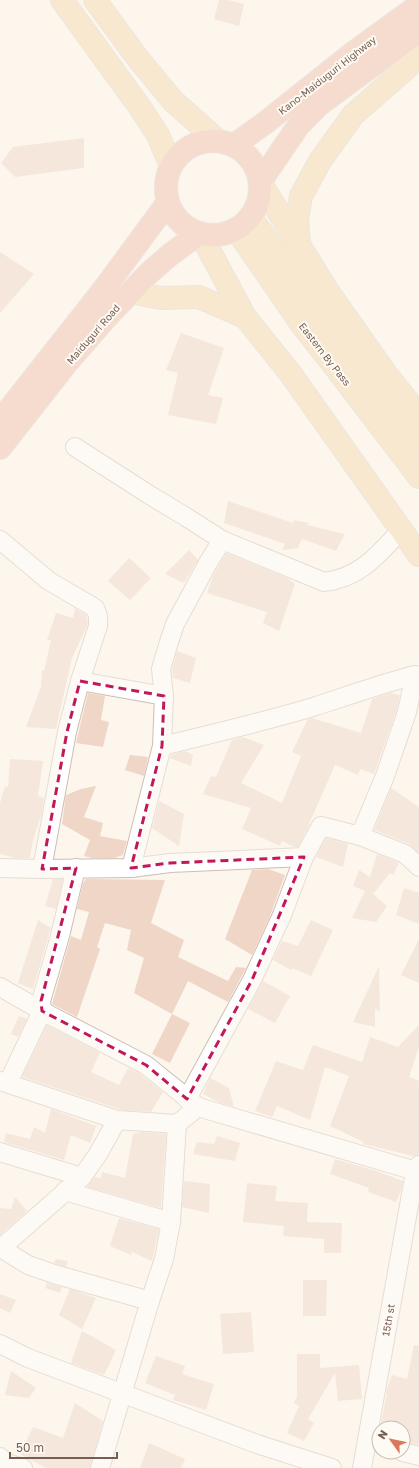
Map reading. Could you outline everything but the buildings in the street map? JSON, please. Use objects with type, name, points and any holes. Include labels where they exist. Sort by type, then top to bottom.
[{"type":"highway","name":"Kano-Maiduguri Highway","points":[[225,143],[281,111],[353,54],[419,5]]},
{"type":"highway","name":"Kano-Maiduguri Highway","points":[[260,182],[299,125],[320,104],[419,31]]},
{"type":"highway","points":[[198,142],[225,143],[242,150],[249,157],[258,173],[260,182],[258,200],[243,223],[218,235],[200,233],[183,225],[177,218],[168,202],[166,184],[171,166],[182,151],[198,142]]},
{"type":"highway","name":"Maiduguri Road","points":[[0,421],[104,289],[168,202]]},
{"type":"highway","name":"Maiduguri Road","points":[[0,448],[66,364],[130,292],[154,268],[200,233]]},
{"type":"main road","points":[[62,0],[139,106],[158,135],[171,166]]},
{"type":"main road","points":[[95,0],[136,56],[173,101],[225,143]]},
{"type":"main road","points":[[299,245],[297,220],[302,196],[320,160],[353,115],[419,58]]},
{"type":"main road","points":[[260,182],[329,293],[386,374],[419,415]]},
{"type":"main road","points":[[243,223],[285,262],[298,284],[387,400],[419,445]]},
{"type":"main road","name":"Eastern By Pass","points":[[243,223],[302,325],[419,477]]},
{"type":"main road","points":[[200,233],[245,318],[290,373],[419,554]]},
{"type":"main road","points":[[130,292],[161,298],[199,297],[245,318]]},
{"type":"street","points":[[75,447],[222,540],[324,582],[350,576],[365,566],[402,529]]},
{"type":"street","points":[[0,540],[49,581],[95,608],[98,616],[98,626],[80,681],[67,732],[42,869]]},
{"type":"street","points":[[131,868],[162,746],[164,696],[161,669],[175,624],[222,540]]},
{"type":"street","points":[[162,746],[239,728],[415,675],[405,719],[385,776],[360,836]]},
{"type":"street","points":[[80,681],[164,696]]},
{"type":"street","points":[[100,1468],[122,1392],[164,1259],[171,1222],[177,1124],[193,1103],[252,980],[282,914],[304,857],[321,826],[360,836],[405,854],[419,867]]},
{"type":"street","points":[[0,868],[131,868],[170,863],[304,857]]},
{"type":"street","points":[[76,868],[60,936],[41,1001],[42,1011],[4,1082],[117,1120],[177,1124]]},
{"type":"street","points":[[0,987],[42,1011],[146,1065],[193,1103],[418,1169]]},
{"type":"street","points":[[117,1120],[98,1154],[82,1177],[1,1249],[28,1265],[54,1274],[150,1301]]},
{"type":"street","points":[[0,1152],[82,1177]]},
{"type":"street","name":"15th st","points":[[377,1420],[418,1169]]},
{"type":"street","points":[[65,1192],[171,1222]]},
{"type":"street","points":[[0,1344],[28,1358],[122,1392],[257,1444],[332,1468]]},
{"type":"street","name":"15th st","points":[[362,1468],[371,1448]]},
{"type":"street","points":[[0,1457],[7,1463],[23,1468]]},
{"type":"highlighted area","points":[[80,681],[164,696],[162,746],[131,868],[170,863],[304,857],[252,980],[187,1099],[146,1065],[42,1011],[41,1001],[76,868],[42,869],[67,732]]}]
